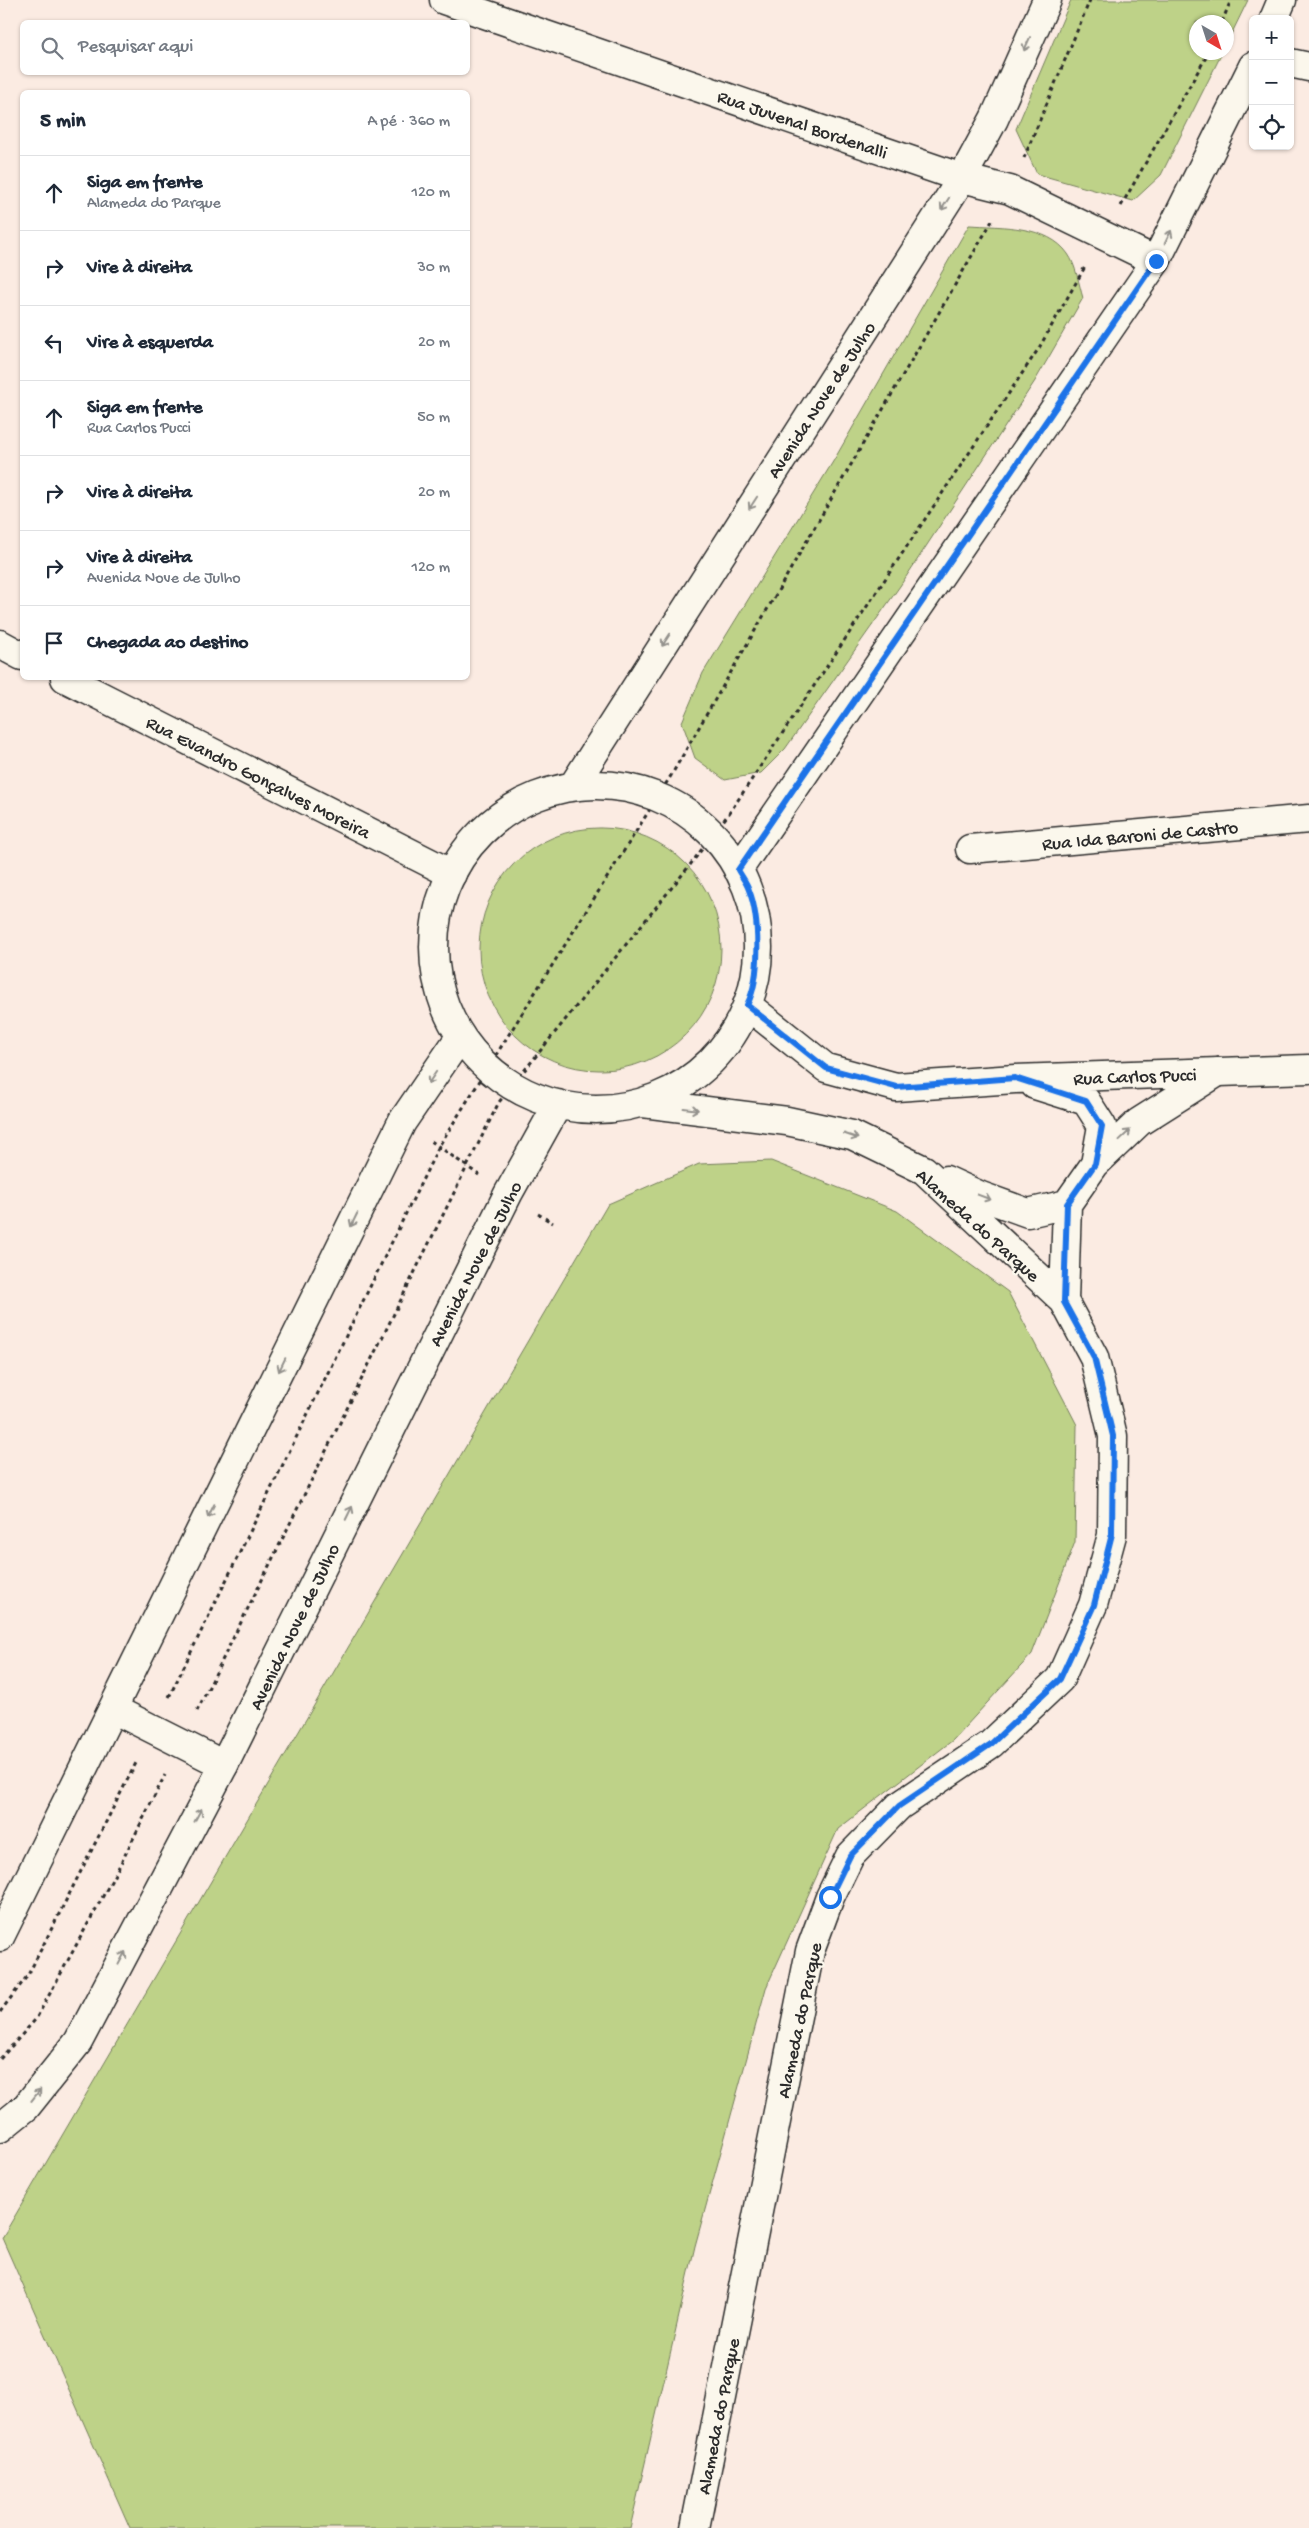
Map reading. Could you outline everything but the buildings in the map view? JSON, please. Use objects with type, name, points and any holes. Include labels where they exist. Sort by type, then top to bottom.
[{"type":"street","name":"Rua Juvenal Bordenalli","points":[[444,0],[962,178],[1010,190],[1156,261]]},
{"type":"street","name":"Avenida Nove de Julho","points":[[573,786],[962,178],[994,119],[1047,0]]},
{"type":"street","points":[[1276,15],[1282,0]]},
{"type":"street","points":[[1294,64],[1309,67]]},
{"type":"street","points":[[738,870],[1156,261],[1249,74]]},
{"type":"street","points":[[0,644],[20,655]]},
{"type":"street","name":"Rua Evandro Gonçalves Moreira","points":[[69,680],[452,874]]},
{"type":"street","points":[[573,786],[622,787],[657,799],[680,807],[722,843],[750,891],[759,945],[751,997],[727,1044],[690,1080],[643,1103],[591,1110],[540,1101],[495,1076],[460,1037],[438,990],[433,939],[446,884],[476,837],[520,803],[573,786]]},
{"type":"street","name":"Rua Ida Baroni de Castro","points":[[970,849],[1309,819]]},
{"type":"street","name":"Rua Carlos Pucci","points":[[747,1005],[826,1068],[896,1087],[1015,1078],[1309,1069]]},
{"type":"street","points":[[0,1937],[402,1122],[460,1037]]},
{"type":"street","points":[[1064,1302],[1067,1204],[1095,1164],[1139,1122],[1219,1072]]},
{"type":"street","points":[[1015,1078],[1086,1101],[1102,1126],[1095,1164]]},
{"type":"street","name":"Alameda do Parque","points":[[643,1103],[787,1121],[852,1136],[924,1170],[1064,1302],[1094,1357],[1113,1436],[1112,1534],[1094,1605],[1060,1679],[991,1744],[899,1806],[850,1856],[830,1897],[810,1950],[695,2528]]},
{"type":"street","name":"Avenida Nove de Julho","points":[[0,2128],[26,2108],[78,2042],[224,1765],[508,1194],[558,1104]]},
{"type":"street","points":[[924,1170],[981,1196],[1028,1212],[1067,1204]]},
{"type":"street","points":[[113,1709],[224,1765]]},
{"type":"path","points":[[0,2012],[28,1975],[153,1729],[438,1146],[657,799],[1010,190],[1090,0]]},
{"type":"path","points":[[1225,15],[1231,0]]},
{"type":"path","points":[[0,2059],[36,2019],[121,1863],[499,1102],[712,835],[760,767],[1039,348],[1204,60]]},
{"type":"path","points":[[402,1122],[553,1224]]},
{"type":"green space","points":[[1071,0],[1248,0],[1234,29],[1234,15],[1189,15],[1189,60],[1218,60],[1161,175],[1133,201],[1037,174],[1016,129]]},
{"type":"green space","points":[[969,225],[1023,229],[1049,238],[1059,245],[1071,259],[1083,298],[1035,381],[900,586],[785,749],[761,773],[725,780],[695,758],[682,722],[703,673],[834,460]]},
{"type":"green space","points":[[588,828],[612,828],[635,833],[657,842],[686,863],[701,882],[712,903],[719,925],[721,949],[719,973],[712,995],[701,1016],[686,1035],[657,1056],[635,1065],[612,1070],[588,1070],[565,1065],[543,1056],[523,1043],[506,1026],[493,1006],[484,984],[479,961],[479,937],[484,914],[493,892],[506,872],[523,855],[543,842],[565,833]]},
{"type":"green space","points":[[771,1161],[897,1211],[1008,1292],[1077,1425],[1075,1542],[1032,1654],[953,1740],[838,1829],[766,1988],[695,2246],[630,2528],[130,2528],[2,2238],[608,1204],[699,1164]]},
{"type":"route","points":[[830,1897],[850,1856],[899,1806],[991,1744],[1060,1679],[1094,1605],[1112,1534],[1113,1436],[1094,1357],[1064,1302],[1067,1204],[1095,1164],[1102,1126],[1086,1101],[1015,1078],[896,1087],[826,1068],[747,1005],[751,997],[759,945],[750,891],[738,870],[1156,261]]}]
